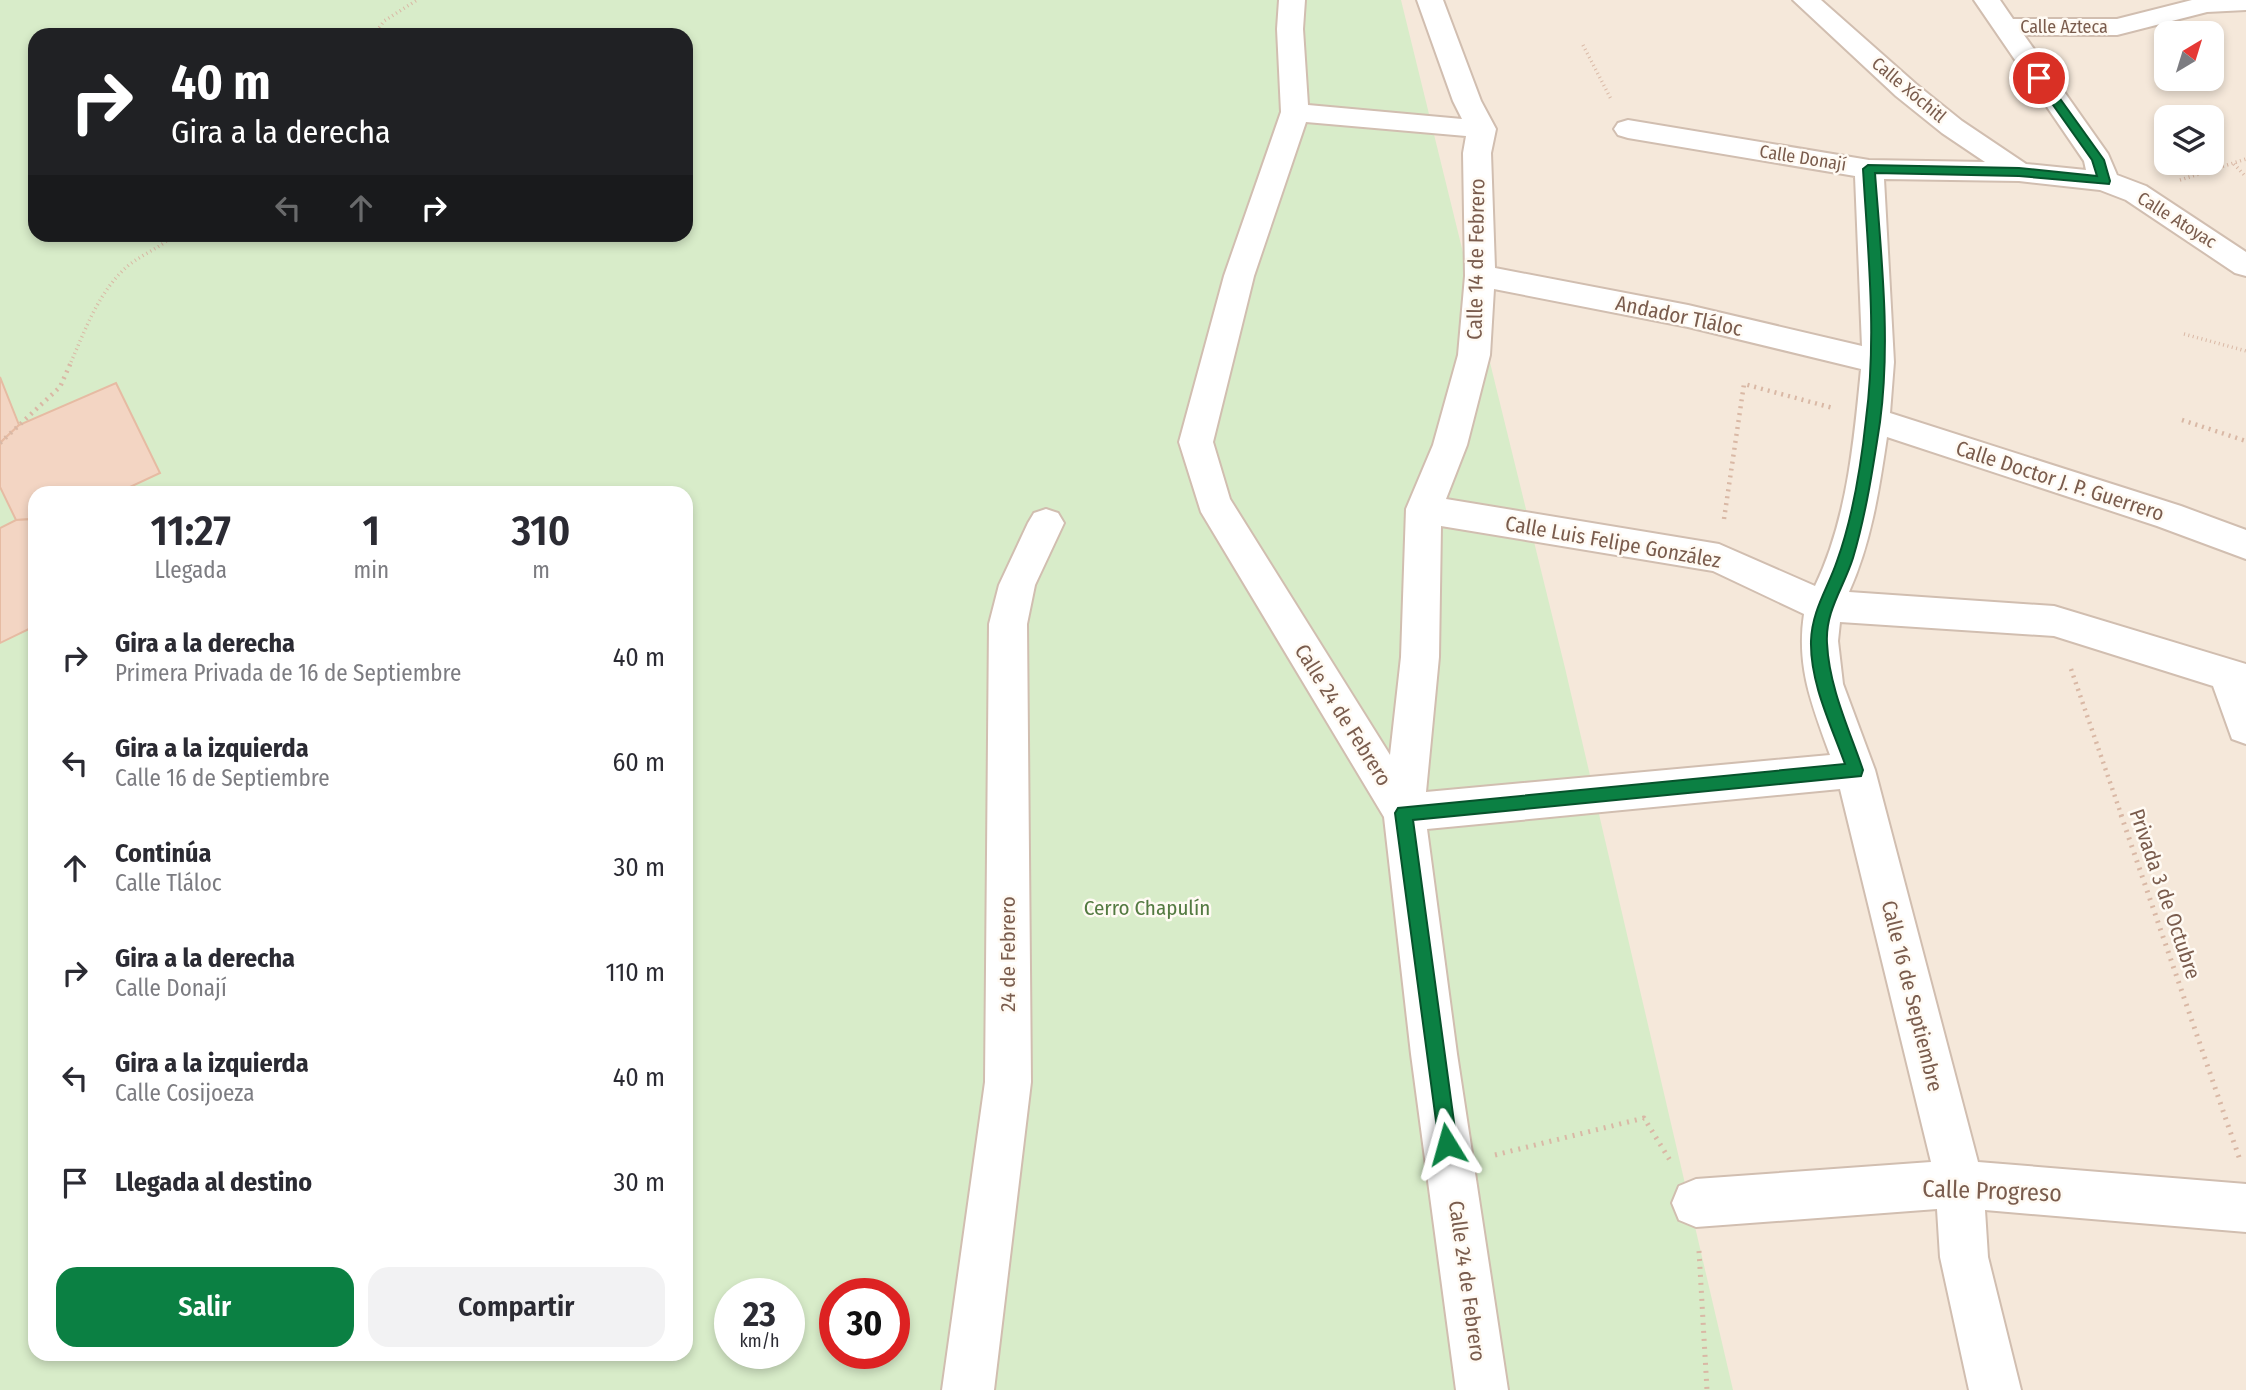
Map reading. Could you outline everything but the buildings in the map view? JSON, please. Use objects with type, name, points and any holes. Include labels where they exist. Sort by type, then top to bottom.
[{"type":"street","points":[[1292,0],[1290,29],[1295,112],[1482,128]]},
{"type":"street","points":[[1430,0],[1467,100],[1482,128]]},
{"type":"street","name":"Calle Xóchitl","points":[[1806,0],[1906,90],[1952,127],[2019,172]]},
{"type":"street","points":[[1987,0],[2098,160],[2104,181]]},
{"type":"street","name":"Calle Azteca","points":[[2005,27],[2117,27],[2207,4],[2246,2]]},
{"type":"street","name":"Calle 24 de Febrero","points":[[1295,112],[1239,276],[1196,442],[1213,502],[1404,813],[1482,1390]]},
{"type":"street","name":"Calle 14 de Febrero","points":[[1404,813],[1420,657],[1424,509],[1450,445],[1474,355],[1480,276],[1477,153],[1482,128]]},
{"type":"street","name":"Calle Donají","points":[[1628,129],[1868,169],[2063,174],[2104,181]]},
{"type":"street","name":"Calle 16 de Septiembre","points":[[1868,169],[1875,259],[1878,362],[1873,419],[1857,516],[1845,561],[1824,606],[1819,641],[1824,684],[1855,770],[1960,1184],[1964,1257],[1995,1390]]},
{"type":"street","name":"Calle Atoyac","points":[[2104,181],[2136,193],[2246,266]]},
{"type":"street","name":"Andador Tláloc","points":[[1480,276],[1688,316],[1878,362]]},
{"type":"street","name":"Calle Doctor J. P. Guerrero","points":[[1873,419],[2169,516],[2246,545]]},
{"type":"street","name":"Calle Luis Felipe González","points":[[1424,509],[1719,558],[1824,606],[2054,621],[2237,677]]},
{"type":"street","name":"24 de Febrero","points":[[968,1390],[1008,1082],[1008,624],[1017,585],[1046,523]]},
{"type":"street","points":[[2237,677],[2246,727]]},
{"type":"street","points":[[1404,813],[1855,770]]},
{"type":"street","name":"Calle Progreso","points":[[1696,1203],[1960,1184],[2244,1186]]},
{"type":"path","points":[[379,28],[384,21],[417,0]]},
{"type":"path","points":[[1583,44],[1628,129]]},
{"type":"path","points":[[2136,193],[2246,159]]},
{"type":"path","points":[[2234,164],[2246,177]]},
{"type":"path","points":[[0,443],[60,387],[95,306],[129,265],[167,242]]},
{"type":"path","points":[[2185,334],[2246,351]]},
{"type":"path","points":[[1719,558],[1744,384],[1873,419]]},
{"type":"path","points":[[2182,420],[2246,441]]},
{"type":"path","name":"Privada 3 de Octubre","points":[[2054,621],[2244,1186]]},
{"type":"path","points":[[1450,1167],[1644,1118]]},
{"type":"path","points":[[1696,1203],[1707,1390]]},
{"type":"shaded area","points":[[1185,0],[2246,0],[2246,1390],[1453,1390]]},
{"type":"green space","name":"Cerro Chapulín","points":[[0,0],[1401,0],[1565,668],[1733,1390],[0,1390]]},
{"type":"route","points":[[1447,1144],[1404,813],[1855,770],[1824,684],[1819,641],[1824,606],[1845,561],[1857,516],[1873,419],[1878,362],[1875,259],[1868,169],[2063,174],[2104,181],[2098,160],[2039,78]]}]
